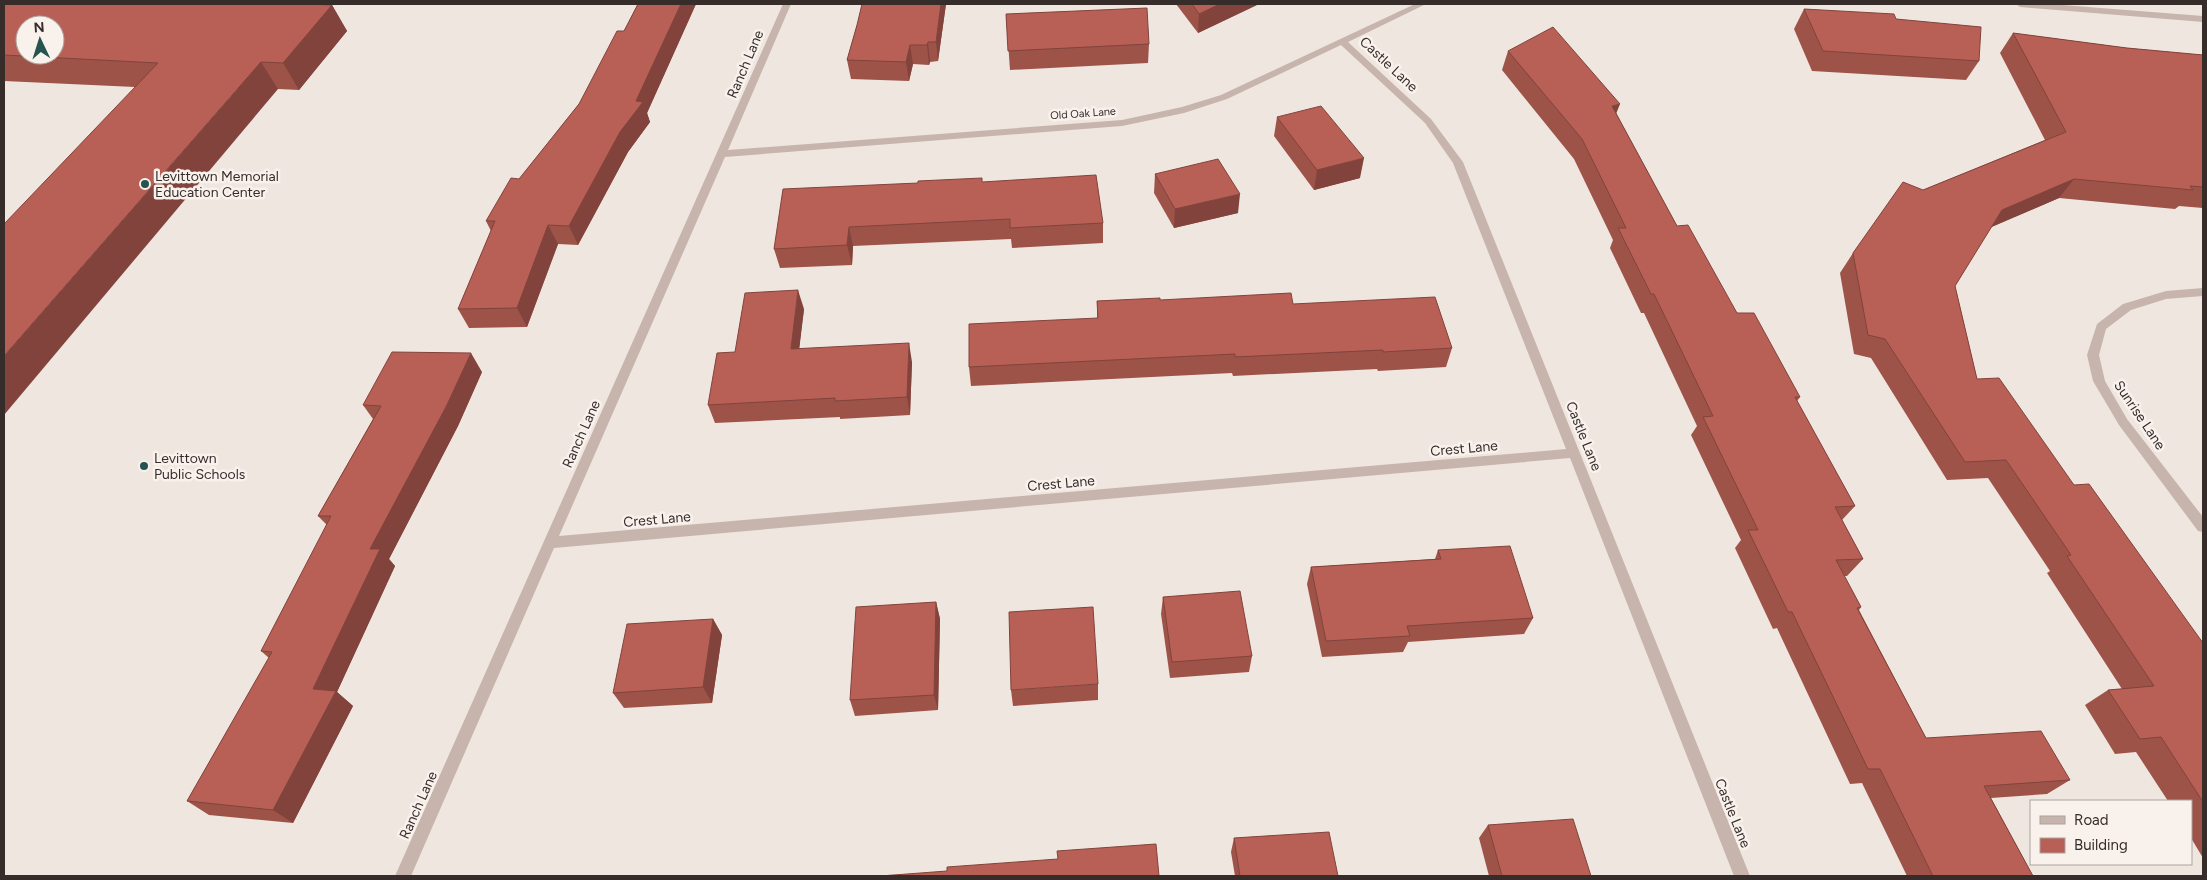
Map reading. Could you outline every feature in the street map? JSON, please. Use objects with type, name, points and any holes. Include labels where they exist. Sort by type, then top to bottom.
[{"type":"street","name":"Ranch Lane","points":[[403,876],[787,4]]},
{"type":"street","name":"Old Oak Lane","points":[[722,154],[1122,123],[1184,110],[1224,97],[1422,4]]},
{"type":"street","points":[[2020,4],[2203,19]]},
{"type":"street","name":"Castle Lane","points":[[1344,42],[1428,121],[1458,162],[1742,876]]},
{"type":"street","name":"Sunrise Lane","points":[[2203,292],[2166,295],[2127,307],[2102,327],[2093,355],[2099,381],[2123,422],[2203,527]]},
{"type":"street","name":"Crest Lane","points":[[549,543],[1575,453]]},
{"type":"building","points":[[4,4],[332,5],[283,63],[261,62],[4,356],[4,224],[158,63],[65,58],[65,15],[15,15],[15,56],[4,55]]},
{"type":"building","points":[[638,4],[681,4],[636,101],[643,102],[620,132],[569,226],[548,225],[517,308],[458,309],[495,221],[486,221],[511,178],[519,179],[579,104],[617,31],[624,31]]},
{"type":"building","points":[[862,4],[941,4],[936,42],[928,42],[927,45],[910,45],[906,62],[847,60]]},
{"type":"building","points":[[1192,4],[1220,4],[1199,14]]},
{"type":"building","points":[[1147,8],[1149,44],[1008,51],[1006,14]]},
{"type":"building","points":[[1804,9],[1894,14],[1896,19],[1981,27],[1979,61],[1823,51]]},
{"type":"building","points":[[1553,27],[1620,104],[1612,106],[1677,226],[1688,225],[1737,313],[1754,313],[1800,397],[1795,397],[1855,506],[1835,507],[1863,559],[1836,560],[1861,607],[1857,608],[1926,738],[2041,731],[2070,780],[1984,786],[2033,876],[1933,876],[1880,769],[1868,769],[1792,612],[1788,612],[1748,530],[1758,530],[1703,417],[1713,416],[1654,294],[1651,294],[1618,228],[1626,228],[1582,139],[1508,51]]},
{"type":"building","points":[[2013,33],[2127,48],[2203,55],[2203,187],[2190,186],[2193,190],[2074,179],[2002,210],[1955,286],[1977,379],[1999,378],[2074,485],[2089,484],[2203,643],[2203,802],[2161,737],[2140,739],[2108,690],[2154,686],[2067,556],[2071,555],[2006,460],[1965,462],[1885,339],[1868,335],[1853,253],[1903,182],[1923,190],[2066,132]]},
{"type":"building","points":[[1321,106],[1364,158],[1317,170],[1277,117]]},
{"type":"building","points":[[1218,159],[1240,194],[1175,209],[1155,174]]},
{"type":"building","points":[[1096,175],[1103,223],[1010,228],[1010,219],[849,227],[847,245],[774,249],[783,189],[982,178],[982,182]]},
{"type":"building","points":[[798,290],[791,349],[909,343],[907,397],[835,401],[835,398],[708,405],[717,353],[735,352],[745,293]]},
{"type":"building","points":[[1291,293],[1293,304],[1435,297],[1452,348],[1235,357],[1235,354],[969,367],[969,324],[1098,318],[1097,301],[1160,298],[1160,300]]},
{"type":"building","points":[[392,352],[471,353],[446,407],[370,549],[380,549],[313,689],[336,691],[273,810],[187,801],[272,652],[261,651],[331,516],[318,516],[381,406],[363,405]]},
{"type":"building","points":[[1510,546],[1533,618],[1407,626],[1410,636],[1326,641],[1311,567],[1441,559],[1438,550]]},
{"type":"building","points":[[1240,591],[1252,656],[1172,662],[1163,597]]},
{"type":"building","points":[[936,602],[934,695],[850,700],[856,607]]},
{"type":"building","points":[[1093,607],[1098,684],[1011,690],[1009,612]]},
{"type":"building","points":[[713,619],[703,687],[613,693],[627,624]]},
{"type":"building","points":[[1573,819],[1591,876],[1502,876],[1488,825]]},
{"type":"building","points":[[1329,832],[1338,876],[1240,876],[1234,838]]},
{"type":"building","points":[[1156,844],[1159,876],[880,876],[947,871],[947,867],[1058,859],[1057,851]]},
{"type":"place","name":"Levittown Memorial Education Center","points":[[145,184]]},
{"type":"place","name":"Levittown Public Schools","points":[[144,466]]}]
